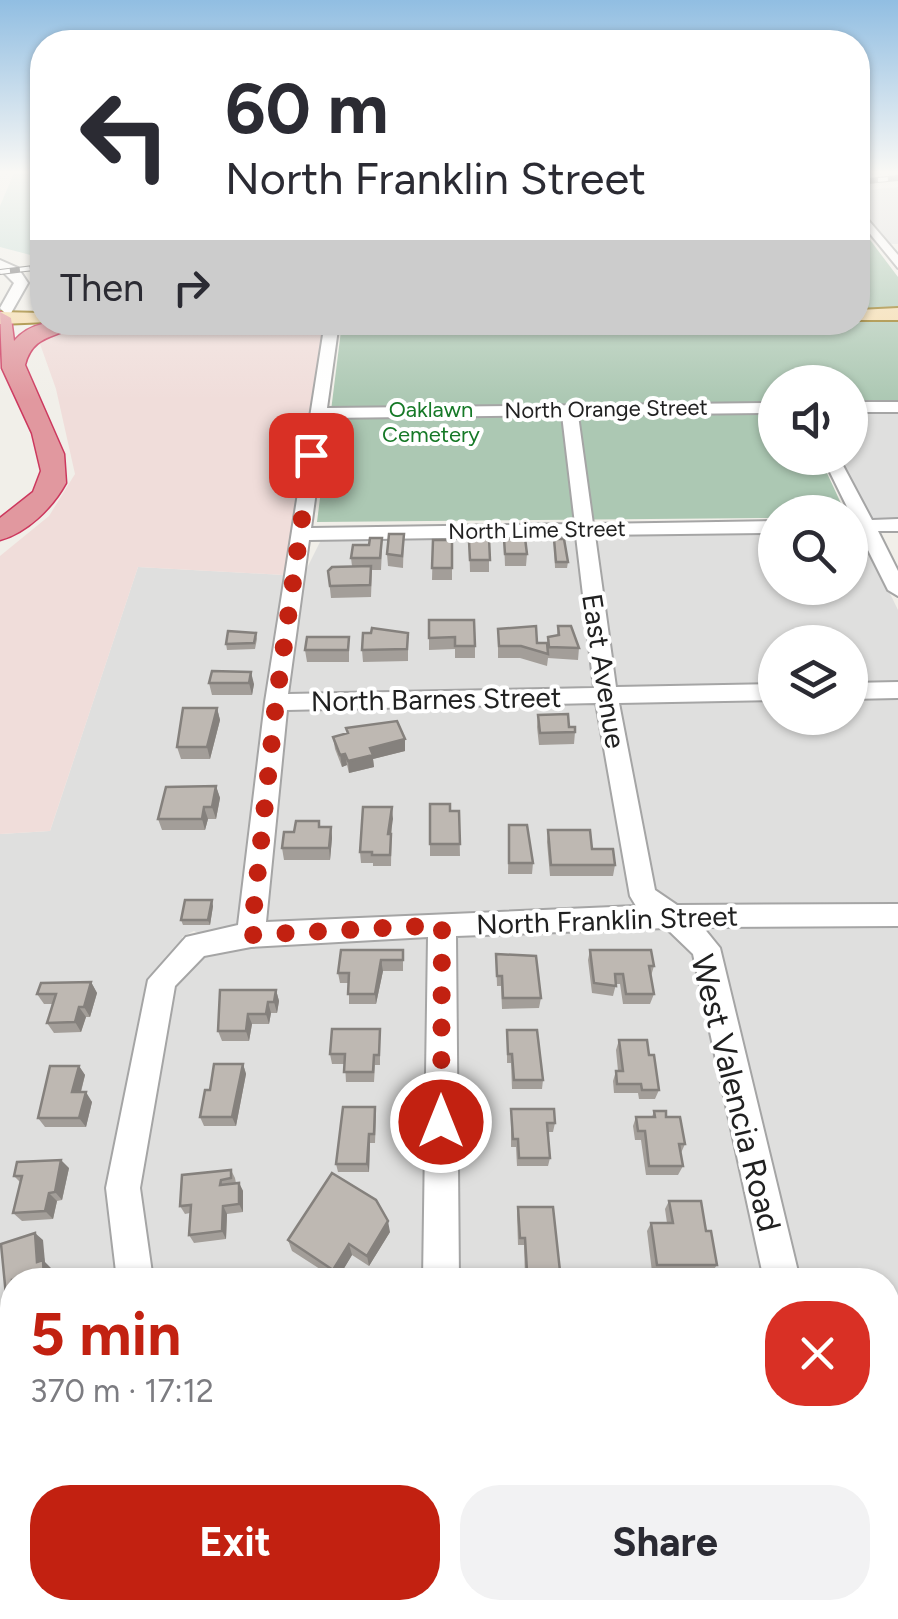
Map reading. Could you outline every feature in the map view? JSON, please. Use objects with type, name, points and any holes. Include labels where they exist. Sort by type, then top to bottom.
[{"type":"highway","points":[[0,507],[10,501],[30,463],[7,375],[0,336],[2,314]]},
{"type":"highway","points":[[0,531],[42,499],[55,480],[54,457],[7,375],[16,349],[34,335]]},
{"type":"main road","points":[[2,314],[30,312]]},
{"type":"main road","points":[[2,314],[30,318]]},
{"type":"main road","points":[[870,315],[898,314]]},
{"type":"street","points":[[0,264],[13,270],[21,284],[2,314]]},
{"type":"street","points":[[251,935],[276,702],[330,335]]},
{"type":"street","points":[[868,408],[895,407]]},
{"type":"street","name":"North Orange Street","points":[[318,413],[758,408]]},
{"type":"street","name":"East Avenue","points":[[569,409],[606,695],[643,896],[672,916]]},
{"type":"street","points":[[868,526],[898,525]]},
{"type":"street","name":"North Lime Street","points":[[299,534],[758,527]]},
{"type":"street","points":[[868,542],[898,590]]},
{"type":"street","points":[[868,691],[898,690]]},
{"type":"street","name":"North Barnes Street","points":[[276,702],[758,692]]},
{"type":"street","name":"North Franklin Street","points":[[133,1268],[123,1188],[162,980],[196,945],[251,935],[442,925],[672,916],[898,915]]},
{"type":"street","name":"West Valencia Road","points":[[672,916],[706,948],[779,1268]]},
{"type":"street","points":[[440,1268],[442,925]]},
{"type":"shaded area","points":[[6,249],[30,249],[30,255]]},
{"type":"shaded area","points":[[59,335],[323,335],[284,575],[138,567],[50,831],[0,834],[0,556],[49,516],[75,474],[56,389],[39,341]]},
{"type":"shaded area","points":[[868,411],[898,411],[898,521],[872,521],[868,495],[858,495],[848,475],[868,475]]},
{"type":"shaded area","points":[[758,532],[758,605],[868,605],[868,548],[898,610],[898,683],[868,684],[868,625],[758,625],[758,685],[616,688],[593,534]]},
{"type":"shaded area","points":[[574,534],[594,689],[288,695],[303,576],[322,538]]},
{"type":"shaded area","points":[[138,567],[284,575],[238,927],[200,934],[194,931],[182,937],[182,943],[148,980],[118,1268],[0,1268],[0,834],[50,831]]},
{"type":"shaded area","points":[[898,697],[898,905],[677,906],[656,892],[619,702],[758,699],[758,735],[868,735],[868,698]]},
{"type":"shaded area","points":[[597,702],[630,897],[641,907],[266,924],[287,708]]},
{"type":"shaded area","points":[[898,925],[898,1268],[796,1268],[720,948],[698,926]]},
{"type":"shaded area","points":[[667,926],[693,951],[761,1268],[458,1268],[455,934]]},
{"type":"shaded area","points":[[428,936],[423,1268],[151,1268],[140,1185],[176,983],[203,954],[251,946]]},
{"type":"green space","name":"Oaklawn Cemetery","points":[[870,249],[877,249],[898,277],[898,403],[868,403],[868,365],[758,365],[758,475],[828,475],[837,495],[758,495],[758,518],[317,522],[340,335],[870,335]]},
{"type":"building","points":[[389,534],[404,534],[402,556],[387,554]]},
{"type":"building","points":[[370,538],[382,538],[380,558],[351,558],[353,545],[369,545]]},
{"type":"building","points":[[489,538],[490,560],[470,560],[469,541]]},
{"type":"building","points":[[525,538],[527,554],[505,554],[504,539]]},
{"type":"building","points":[[554,539],[564,539],[568,562],[556,562]]},
{"type":"building","points":[[433,540],[452,540],[452,568],[432,568]]},
{"type":"building","points":[[371,566],[370,585],[330,586],[328,571],[332,567]]},
{"type":"building","points":[[429,620],[474,620],[475,646],[455,646],[455,637],[429,638]]},
{"type":"building","points":[[536,626],[537,643],[547,643],[548,654],[521,646],[499,646],[498,629]]},
{"type":"building","points":[[558,626],[571,626],[579,648],[549,647],[548,637],[559,635]]},
{"type":"building","points":[[372,628],[408,633],[407,649],[362,650],[363,633],[371,633]]},
{"type":"building","points":[[228,631],[256,633],[254,643],[226,644]]},
{"type":"building","points":[[307,637],[349,637],[348,650],[305,650]]},
{"type":"building","points":[[212,671],[251,672],[249,683],[209,683]]},
{"type":"building","points":[[183,708],[217,708],[207,747],[177,747]]},
{"type":"building","points":[[568,714],[569,727],[575,727],[575,732],[540,733],[538,715]]},
{"type":"building","points":[[397,721],[405,739],[370,748],[373,755],[348,761],[345,754],[340,755],[333,737],[348,733],[346,728]]},
{"type":"building","points":[[216,786],[212,807],[204,807],[202,819],[158,819],[166,787]]},
{"type":"building","points":[[430,804],[450,804],[450,811],[459,811],[460,844],[430,844]]},
{"type":"building","points":[[363,807],[392,807],[390,855],[360,852]]},
{"type":"building","points":[[296,821],[319,821],[319,827],[331,827],[329,848],[282,848],[284,832],[294,832]]},
{"type":"building","points":[[509,825],[527,825],[533,863],[509,863]]},
{"type":"building","points":[[548,830],[590,830],[592,849],[613,849],[615,865],[551,865]]},
{"type":"building","points":[[185,900],[212,900],[208,920],[181,920]]},
{"type":"building","points":[[341,950],[403,950],[403,960],[381,960],[375,994],[348,994],[349,973],[338,973]]},
{"type":"building","points":[[590,950],[651,950],[654,966],[649,966],[654,994],[626,994],[623,974],[615,974],[616,986],[594,983]]},
{"type":"building","points":[[496,954],[536,956],[541,998],[503,998]]},
{"type":"building","points":[[91,982],[75,1022],[47,1023],[56,994],[37,994],[41,983]]},
{"type":"building","points":[[220,990],[276,990],[266,1014],[248,1014],[246,1031],[218,1031]]},
{"type":"building","points":[[332,1029],[380,1029],[379,1055],[374,1055],[373,1072],[344,1072],[345,1054],[330,1054]]},
{"type":"building","points":[[507,1030],[537,1030],[543,1080],[514,1080]]},
{"type":"building","points":[[619,1040],[647,1040],[649,1055],[654,1055],[659,1090],[642,1090],[641,1084],[617,1084],[616,1071],[623,1071]]},
{"type":"building","points":[[214,1064],[243,1064],[232,1117],[200,1117]]},
{"type":"building","points":[[50,1066],[79,1066],[72,1092],[86,1092],[79,1118],[38,1118]]},
{"type":"building","points":[[343,1107],[375,1107],[367,1164],[336,1164]]},
{"type":"building","points":[[511,1109],[554,1109],[555,1123],[547,1123],[550,1158],[519,1158]]},
{"type":"building","points":[[654,1111],[666,1111],[666,1117],[680,1117],[685,1144],[679,1144],[683,1166],[649,1166],[645,1131],[638,1131],[636,1117],[655,1117]]},
{"type":"building","points":[[61,1160],[55,1192],[49,1193],[45,1211],[13,1213],[22,1176],[14,1176],[17,1162]]},
{"type":"building","points":[[231,1170],[231,1178],[221,1180],[220,1185],[239,1183],[239,1204],[223,1206],[222,1231],[189,1235],[191,1205],[180,1206],[182,1175]]},
{"type":"building","points":[[332,1173],[376,1200],[388,1221],[367,1256],[349,1244],[334,1268],[288,1240]]},
{"type":"building","points":[[669,1201],[701,1201],[717,1265],[657,1265],[651,1223],[673,1223]]},
{"type":"building","points":[[518,1207],[553,1207],[560,1268],[527,1268],[525,1238],[520,1238]]},
{"type":"building","points":[[35,1233],[37,1262],[43,1260],[43,1268],[3,1268],[1,1244]]},
{"type":"railway","points":[[0,272],[30,268]]},
{"type":"route","points":[[311,455],[276,702],[251,935],[442,925],[441,1122]]}]
